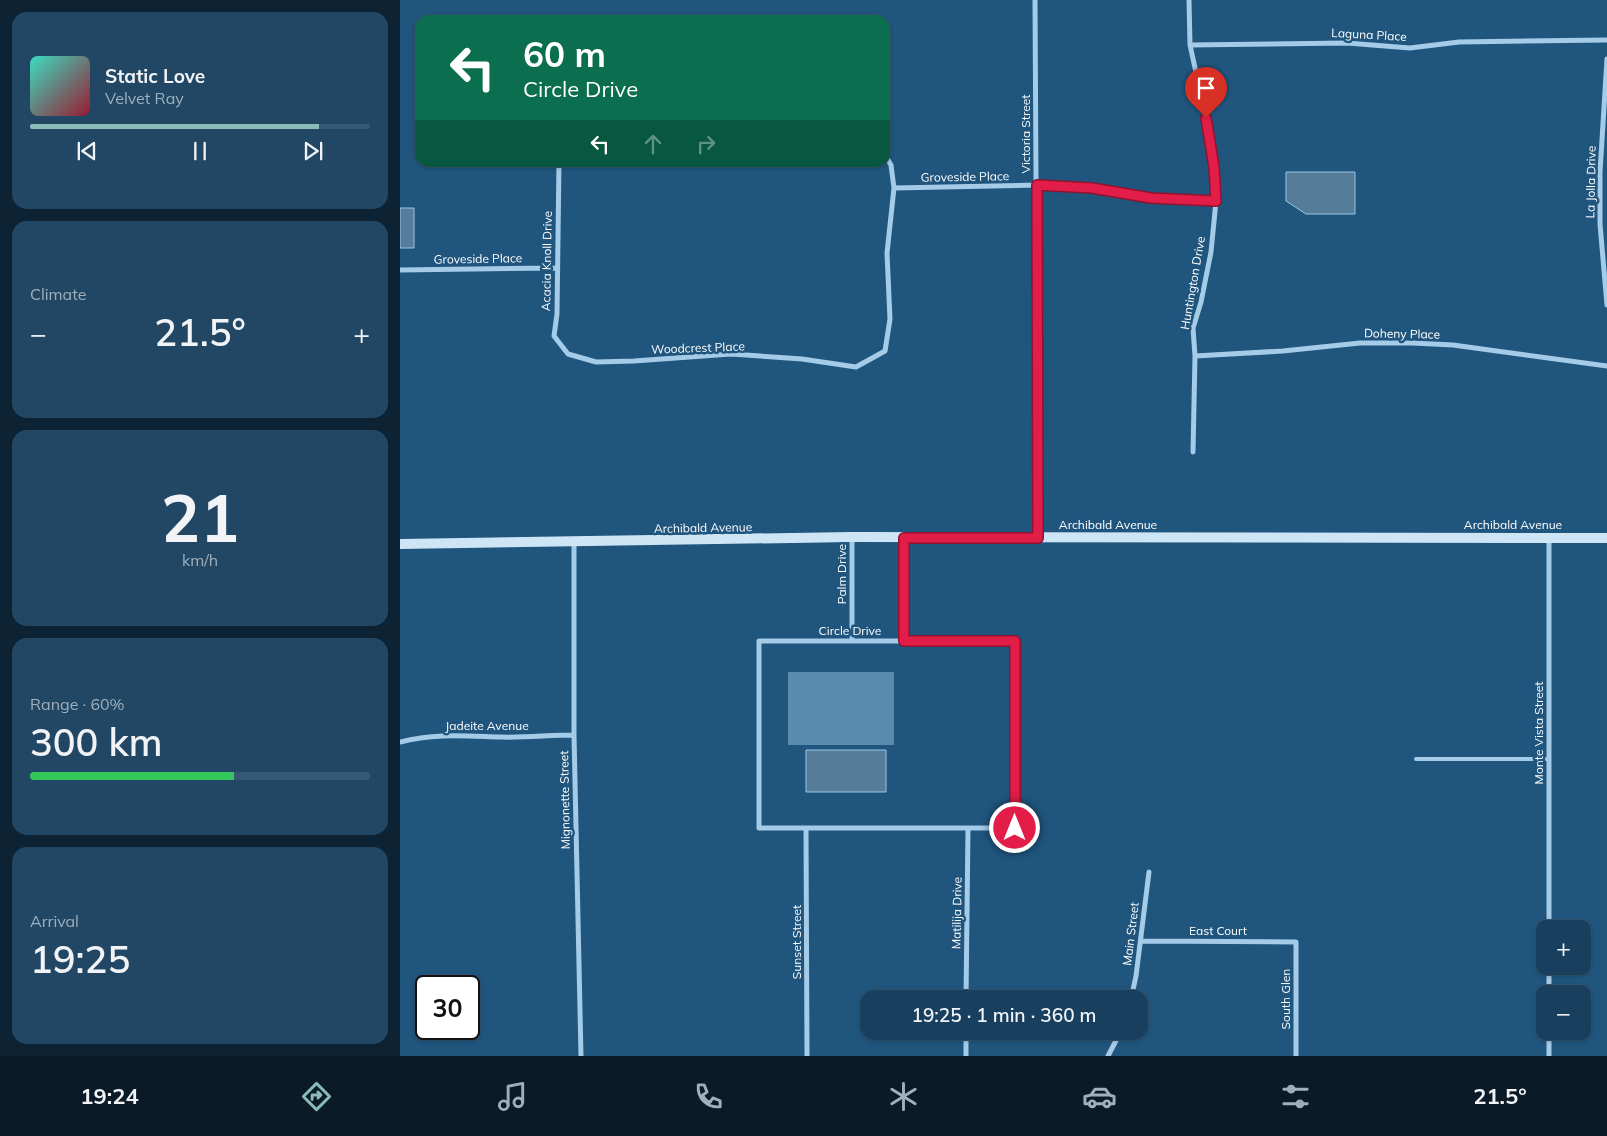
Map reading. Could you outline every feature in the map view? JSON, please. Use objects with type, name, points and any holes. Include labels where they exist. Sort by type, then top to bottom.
[{"type":"main road","name":"Archibald Avenue","points":[[400,544],[852,538],[1607,538]]},
{"type":"street","name":"Victoria Street","points":[[1035,0],[1038,538]]},
{"type":"street","name":"Huntington Drive","points":[[1189,0],[1190,45],[1206,118],[1214,167],[1216,201],[1211,252],[1201,302],[1193,328],[1195,356],[1193,452]]},
{"type":"street","name":"Laguna Place","points":[[1190,45],[1347,43],[1410,48],[1458,42],[1607,40]]},
{"type":"street","name":"La Jolla Drive","points":[[1607,59],[1600,172],[1600,224],[1607,305]]},
{"type":"street","points":[[890,163],[894,188]]},
{"type":"street","name":"Acacia Knoll Drive","points":[[559,167],[557,314],[554,336],[568,354]]},
{"type":"street","name":"Groveside Place","points":[[894,188],[1037,185],[1092,188],[1151,198],[1216,201]]},
{"type":"street","name":"Woodcrest Place","points":[[568,354],[596,362],[731,354],[802,359],[856,367],[885,351],[890,320],[887,253],[894,188]]},
{"type":"street","name":"Groveside Place","points":[[400,270],[557,268]]},
{"type":"street","name":"Doheny Place","points":[[1195,356],[1283,351],[1360,343],[1412,343],[1453,345],[1607,366]]},
{"type":"street","name":"Palm Drive","points":[[852,538],[852,641]]},
{"type":"street","points":[[904,538],[904,641]]},
{"type":"street","name":"Monte Vista Street","points":[[1549,538],[1549,920]]},
{"type":"street","name":"Mignonette Street","points":[[574,543],[574,735],[581,1056]]},
{"type":"street","name":"Circle Drive","points":[[759,641],[904,641],[1015,641],[1015,828],[759,828],[759,641]]},
{"type":"street","name":"Jadeite Avenue","points":[[400,742],[419,737],[460,735],[502,737],[574,735]]},
{"type":"street","name":"Sunset Street","points":[[806,828],[807,1056]]},
{"type":"street","name":"Matilija Drive","points":[[966,990],[968,828]]},
{"type":"street","name":"Main Street","points":[[1133,990],[1141,941],[1149,872]]},
{"type":"street","name":"East Court","points":[[1141,941],[1296,942]]},
{"type":"street","name":"South Glen","points":[[1296,942],[1296,1056]]},
{"type":"street","points":[[966,1040],[966,1056]]},
{"type":"street","points":[[1108,1056],[1116,1040]]},
{"type":"street","points":[[1549,1040],[1549,1056]]},
{"type":"lane","points":[[1416,759],[1549,759]]},
{"type":"water","points":[[1286,172],[1355,172],[1355,214],[1306,214],[1286,201]]},
{"type":"water","points":[[400,208],[414,208],[414,248],[400,248]]},
{"type":"water","points":[[806,750],[886,750],[886,792],[806,792]]},
{"type":"building","points":[[788,672],[894,672],[894,745],[788,745]]},
{"type":"route","points":[[1015,828],[1015,641],[904,641],[904,538],[1038,538],[1037,185],[1092,188],[1151,198],[1216,201],[1214,167],[1206,118]]}]
